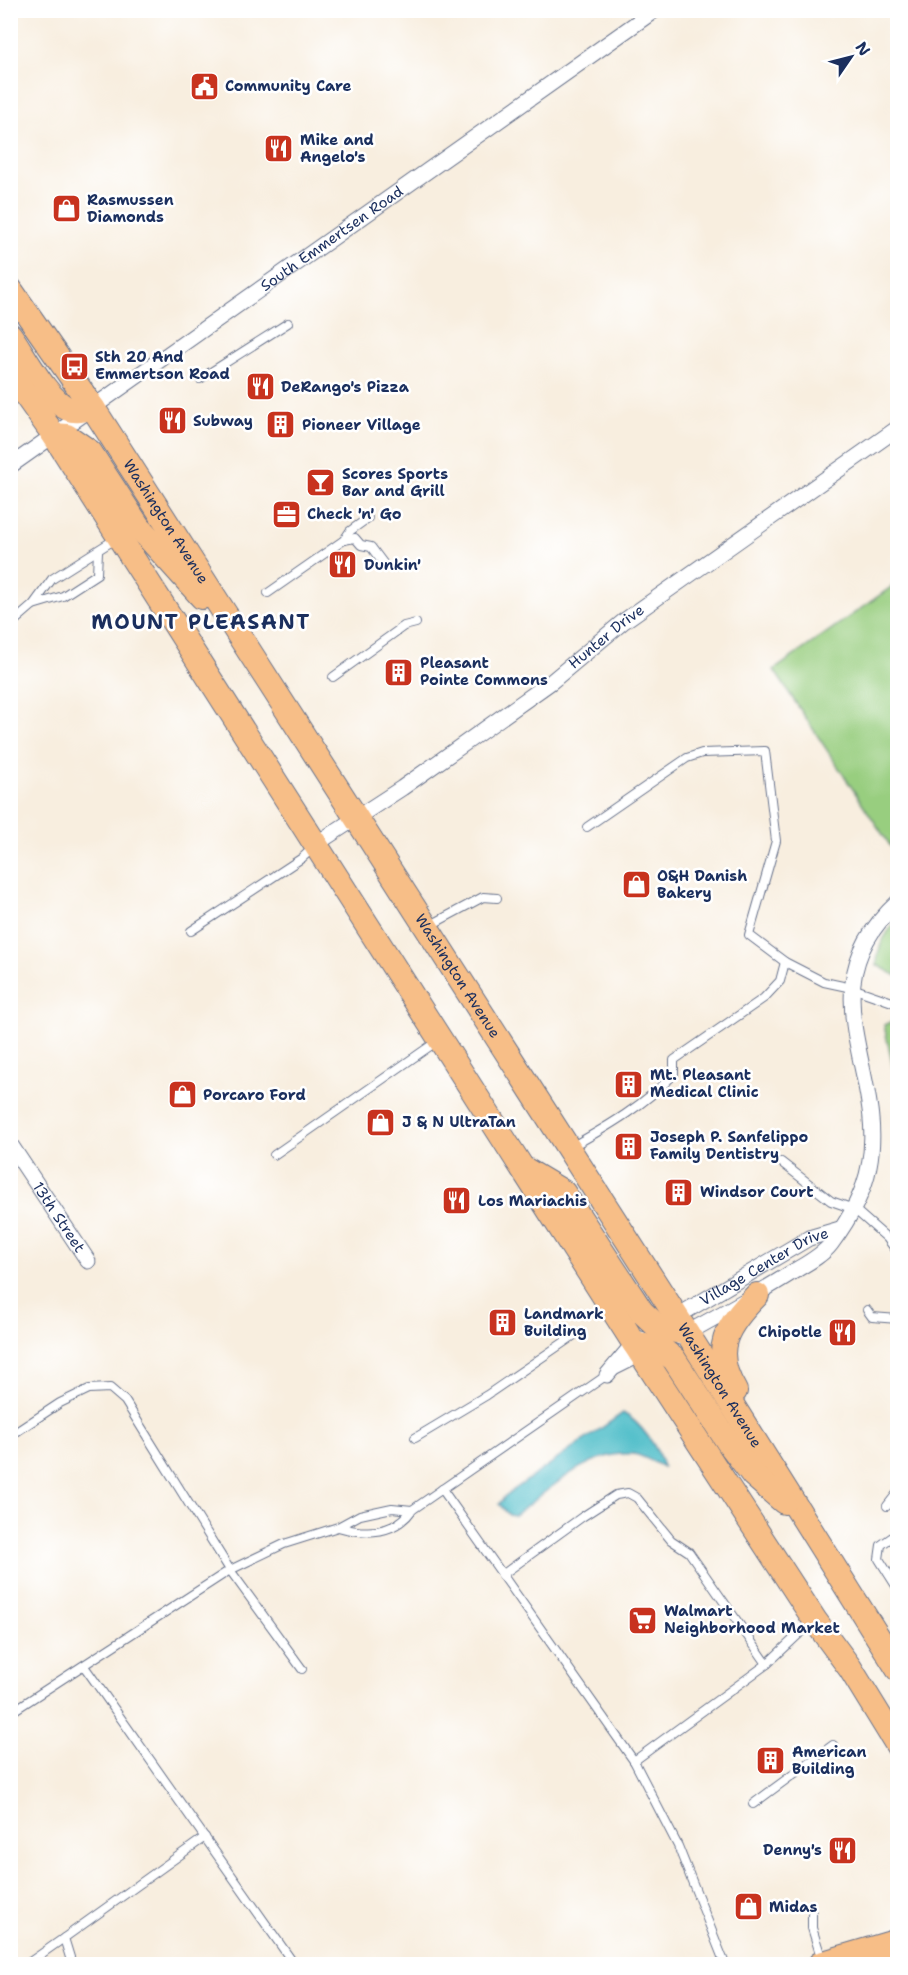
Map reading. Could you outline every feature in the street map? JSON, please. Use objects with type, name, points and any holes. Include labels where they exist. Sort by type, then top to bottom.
[{"type":"main road","name":"Washington Avenue","points":[[10,289],[93,408],[567,1149],[660,1338],[816,1622],[850,1668],[897,1746]]},
{"type":"main road","points":[[10,335],[43,384],[62,406],[70,410],[93,408]]},
{"type":"main road","name":"Washington Avenue","points":[[10,373],[54,435],[525,1169],[807,1523],[895,1659]]},
{"type":"main road","points":[[54,435],[67,436],[90,452],[157,550],[234,629]]},
{"type":"main road","points":[[756,1295],[736,1316],[725,1334],[723,1351],[726,1377],[805,1501],[807,1523]]},
{"type":"main road","points":[[822,1964],[897,1941]]},
{"type":"street","name":"South Emmertsen Road","points":[[10,466],[656,10]]},
{"type":"street","name":"Hunter Drive","points":[[316,844],[551,682],[624,621],[897,428]]},
{"type":"street","name":"Village Center Drive","points":[[660,1338],[756,1295],[811,1261],[831,1245],[854,1209],[870,1165],[872,1142],[853,1027],[852,988],[859,960],[871,934],[897,902]]},
{"type":"street","name":"13th Street","points":[[10,1144],[88,1261]]},
{"type":"street","name":"Village Center Drive","points":[[607,1375],[809,1238],[840,1229]]},
{"type":"lane","points":[[200,379],[288,323]]},
{"type":"lane","points":[[268,593],[344,540],[350,531],[368,518]]},
{"type":"lane","points":[[10,625],[33,606],[52,579],[81,558],[98,551],[119,537]]},
{"type":"lane","points":[[344,540],[355,538],[361,545],[371,547],[386,567],[403,567]]},
{"type":"lane","points":[[33,606],[63,596],[97,574],[98,551]]},
{"type":"lane","points":[[333,677],[404,626],[416,623]]},
{"type":"lane","points":[[587,827],[687,758],[702,753],[765,751],[776,841],[749,935],[785,962],[824,982],[852,988],[897,1004]]},
{"type":"lane","points":[[191,931],[302,858],[316,844]]},
{"type":"lane","points":[[425,928],[483,897],[497,898]]},
{"type":"lane","points":[[567,1149],[607,1126],[658,1089],[674,1074],[674,1060],[764,998],[780,981],[785,962]]},
{"type":"lane","points":[[274,1155],[440,1039]]},
{"type":"lane","points":[[781,1162],[831,1201],[854,1209],[887,1238],[897,1253]]},
{"type":"lane","points":[[867,1310],[872,1317],[897,1318]]},
{"type":"lane","points":[[415,1438],[487,1395],[576,1334]]},
{"type":"lane","points":[[338,1527],[364,1532],[391,1529],[400,1524],[412,1510],[441,1489],[607,1375]]},
{"type":"lane","points":[[10,1436],[60,1403],[89,1389],[110,1389],[125,1401],[230,1570],[302,1670]]},
{"type":"lane","points":[[441,1489],[634,1761],[678,1846],[725,1965]]},
{"type":"lane","points":[[897,1492],[887,1506],[897,1502]]},
{"type":"lane","points":[[502,1575],[599,1506],[616,1495],[628,1493],[637,1498],[671,1540],[689,1552],[767,1664]]},
{"type":"lane","points":[[10,1713],[230,1570],[284,1544],[338,1527],[376,1510],[412,1510]]},
{"type":"lane","points":[[897,1533],[881,1545],[879,1559],[897,1589]]},
{"type":"lane","points":[[634,1761],[767,1664],[800,1633],[816,1622]]},
{"type":"lane","points":[[84,1666],[294,1965]]},
{"type":"lane","points":[[753,1804],[833,1745]]},
{"type":"lane","points":[[27,1965],[205,1837]]},
{"type":"lane","points":[[812,1912],[812,1928],[822,1964]]},
{"type":"lane","points":[[64,1938],[72,1965]]},
{"type":"green space","points":[[897,583],[897,856],[774,670]]},
{"type":"green space","points":[[897,920],[897,976],[877,965],[882,941]]},
{"type":"green space","points":[[897,1021],[897,1086],[884,1025]]},
{"type":"water","points":[[623,1413],[648,1436],[663,1467],[645,1457],[616,1454],[600,1458],[569,1474],[514,1516],[509,1515],[499,1504],[505,1496]]},
{"type":"place","name":"Community Care","points":[[204,86]]},
{"type":"place","name":"Mike and Angelo's","points":[[279,149]]},
{"type":"place","name":"Rasmussen Diamonds","points":[[66,209]]},
{"type":"place","name":"Sth 20 And Emmertson Road","points":[[74,366]]},
{"type":"place","name":"DeRango's Pizza","points":[[260,387]]},
{"type":"place","name":"Subway","points":[[172,421]]},
{"type":"place","name":"Pioneer Village","points":[[281,425]]},
{"type":"place","name":"Scores Sports Bar and Grill","points":[[321,483]]},
{"type":"place","name":"Check 'n' Go","points":[[286,514]]},
{"type":"place","name":"Dunkin'","points":[[343,565]]},
{"type":"place","name":"Pleasant Pointe Commons","points":[[399,672]]},
{"type":"place","name":"O&H Danish Bakery","points":[[636,885]]},
{"type":"place","name":"Mt. Pleasant Medical Clinic","points":[[629,1084]]},
{"type":"place","name":"Porcaro Ford","points":[[182,1095]]},
{"type":"place","name":"J & N UltraTan","points":[[381,1122]]},
{"type":"place","name":"Joseph P. Sanfelippo Family Dentistry","points":[[629,1146]]},
{"type":"place","name":"Windsor Court","points":[[679,1192]]},
{"type":"place","name":"Los Mariachis","points":[[457,1201]]},
{"type":"place","name":"Landmark Building","points":[[503,1323]]},
{"type":"place","name":"Chipotle","points":[[843,1332]]},
{"type":"place","name":"Walmart Neighborhood Market","points":[[643,1620]]},
{"type":"place","name":"American Building","points":[[771,1761]]},
{"type":"place","name":"Denny's","points":[[843,1850]]},
{"type":"place","name":"Midas","points":[[748,1907]]},
{"type":"district","name":"MOUNT PLEASANT","points":[[201,622]]}]
